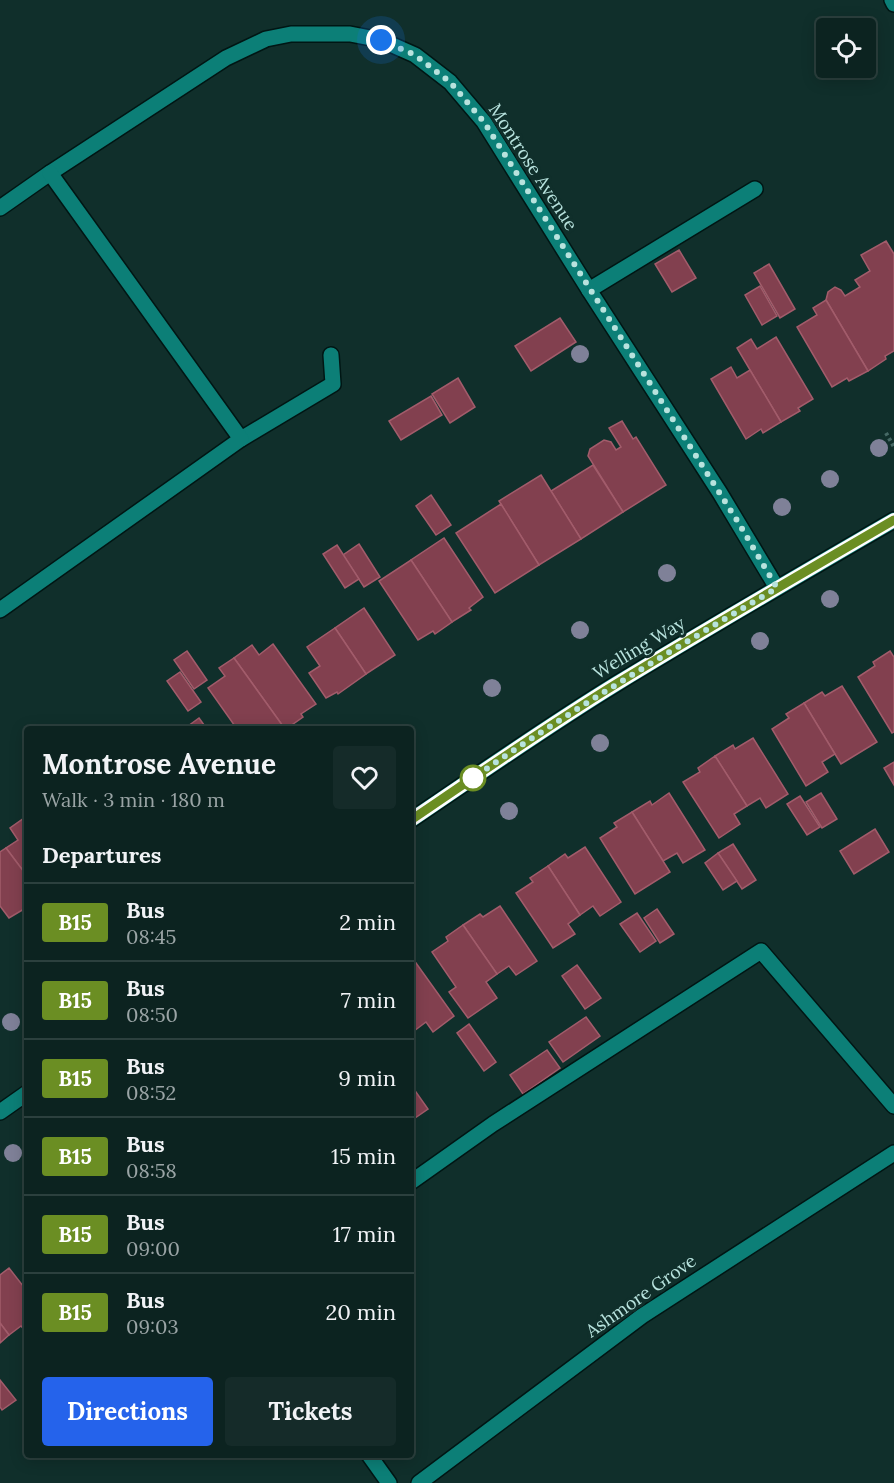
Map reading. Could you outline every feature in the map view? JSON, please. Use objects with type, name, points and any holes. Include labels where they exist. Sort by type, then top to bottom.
[{"type":"street","points":[[892,0],[894,4]]},
{"type":"street","name":"Montrose Avenue","points":[[0,208],[225,58],[266,39],[291,34],[350,34],[381,40],[415,55],[450,82],[484,122],[726,503],[777,588]]},
{"type":"street","points":[[50,173],[241,439]]},
{"type":"street","points":[[589,290],[755,189]]},
{"type":"street","points":[[0,610],[241,439],[333,384],[331,354]]},
{"type":"street","name":"Welling Way","points":[[414,818],[596,697],[894,520]]},
{"type":"street","points":[[414,1180],[493,1124],[761,951],[894,1106]]},
{"type":"street","points":[[0,1112],[24,1094]]},
{"type":"street","name":"Ashmore Grove","points":[[418,1483],[642,1317],[894,1153]]},
{"type":"street","points":[[371,1458],[389,1483]]},
{"type":"path","points":[[886,433],[894,447]]},
{"type":"building","points":[[886,241],[894,254],[894,351],[868,371],[826,300],[828,292],[835,287],[845,296],[860,287],[855,280],[870,271],[861,255]]},
{"type":"building","points":[[679,250],[696,278],[672,292],[655,264]]},
{"type":"building","points":[[769,264],[795,309],[780,318],[754,273]]},
{"type":"building","points":[[760,286],[777,316],[762,325],[745,295]]},
{"type":"building","points":[[826,300],[868,371],[849,381],[847,378],[832,387],[797,327],[817,315],[813,308]]},
{"type":"building","points":[[560,318],[576,342],[531,371],[515,346]]},
{"type":"building","points":[[776,337],[813,399],[798,408],[800,411],[781,422],[737,348],[751,339],[757,349]]},
{"type":"building","points":[[731,367],[737,378],[750,370],[781,422],[763,433],[761,429],[746,439],[711,379]]},
{"type":"building","points":[[458,378],[475,407],[450,423],[432,394]]},
{"type":"building","points":[[431,396],[442,415],[401,440],[389,421]]},
{"type":"building","points":[[622,421],[633,439],[636,437],[666,485],[623,512],[588,456],[590,449],[604,440],[611,442],[616,450],[621,447],[609,428]]},
{"type":"building","points":[[593,465],[623,512],[581,539],[551,491]]},
{"type":"building","points":[[541,475],[581,539],[539,565],[499,501]]},
{"type":"building","points":[[431,495],[451,525],[436,535],[416,506]]},
{"type":"building","points":[[501,504],[539,565],[495,593],[456,533]]},
{"type":"building","points":[[444,538],[483,597],[469,608],[471,610],[452,622],[411,560]]},
{"type":"building","points":[[359,544],[380,577],[364,587],[343,555]]},
{"type":"building","points":[[337,545],[359,579],[345,588],[323,554]]},
{"type":"building","points":[[411,560],[452,622],[435,634],[433,631],[418,640],[379,581]]},
{"type":"building","points":[[364,608],[395,655],[366,674],[335,628]]},
{"type":"building","points":[[335,628],[366,674],[338,694],[337,692],[326,698],[309,673],[320,666],[307,647]]},
{"type":"building","points":[[273,644],[316,704],[301,714],[303,717],[290,726],[283,726],[234,658],[252,645],[259,655]]},
{"type":"building","points":[[187,651],[207,680],[194,689],[174,660]]},
{"type":"building","points":[[890,651],[894,657],[894,732],[892,733],[858,677],[875,666],[873,662]]},
{"type":"building","points":[[234,658],[283,726],[235,726],[208,688],[225,676],[219,668]]},
{"type":"building","points":[[180,672],[201,702],[188,711],[167,681]]},
{"type":"building","points":[[842,686],[877,742],[841,764],[804,703],[822,692],[825,696]]},
{"type":"building","points":[[804,703],[835,754],[822,762],[828,772],[806,786],[772,729],[789,718],[786,714]]},
{"type":"building","points":[[199,718],[205,726],[188,726]]},
{"type":"building","points":[[753,738],[788,794],[766,808],[760,798],[747,806],[715,756],[733,745],[735,749]]},
{"type":"building","points":[[715,756],[747,806],[734,814],[740,824],[719,838],[683,782],[700,772],[698,768]]},
{"type":"building","points":[[894,762],[894,785],[884,768]]},
{"type":"building","points":[[669,793],[705,850],[683,863],[677,853],[663,861],[632,812],[650,801],[652,805]]},
{"type":"building","points":[[821,793],[837,819],[822,828],[806,802]]},
{"type":"building","points":[[800,796],[820,827],[807,835],[787,804]]},
{"type":"building","points":[[632,812],[670,872],[635,894],[600,838],[617,827],[614,823]]},
{"type":"building","points":[[24,818],[24,872],[6,848],[18,840],[10,828]]},
{"type":"building","points":[[875,829],[889,852],[854,874],[840,851]]},
{"type":"building","points":[[733,844],[756,880],[742,889],[718,853]]},
{"type":"building","points":[[585,847],[621,902],[600,916],[593,906],[580,915],[548,866],[565,854],[568,858]]},
{"type":"building","points":[[6,848],[24,872],[24,909],[9,918],[0,906],[0,852]]},
{"type":"building","points":[[718,853],[737,881],[723,890],[705,863]]},
{"type":"building","points":[[548,866],[580,915],[568,924],[575,934],[553,948],[516,893],[533,882],[530,878]]},
{"type":"building","points":[[500,906],[537,961],[516,975],[509,966],[497,974],[463,925],[480,914],[483,917]]},
{"type":"building","points":[[657,909],[674,934],[660,943],[644,918]]},
{"type":"building","points":[[637,913],[656,941],[640,952],[620,924]]},
{"type":"building","points":[[463,925],[497,974],[486,982],[497,998],[468,1018],[449,992],[456,987],[432,952],[448,941],[446,937]]},
{"type":"building","points":[[416,963],[454,1016],[433,1032],[426,1022],[414,1031],[414,964]]},
{"type":"building","points":[[577,965],[601,998],[585,1009],[562,976]]},
{"type":"building","points":[[586,1017],[600,1036],[563,1062],[549,1042]]},
{"type":"building","points":[[469,1024],[496,1062],[484,1071],[457,1033]]},
{"type":"building","points":[[547,1050],[560,1068],[523,1094],[510,1075]]},
{"type":"building","points":[[414,1089],[428,1109],[414,1116]]},
{"type":"building","points":[[9,1268],[24,1287],[24,1330],[21,1326],[9,1335],[0,1323],[0,1275]]},
{"type":"building","points":[[0,1323],[9,1335],[0,1343]]},
{"type":"building","points":[[0,1380],[16,1400],[2,1410],[0,1407]]},
{"type":"bus line","name":"B15","points":[[414,818],[616,684],[894,520]]},
{"type":"route","points":[[381,40],[415,55],[450,82],[484,122],[738,522],[777,588],[616,684],[473,778]]}]
